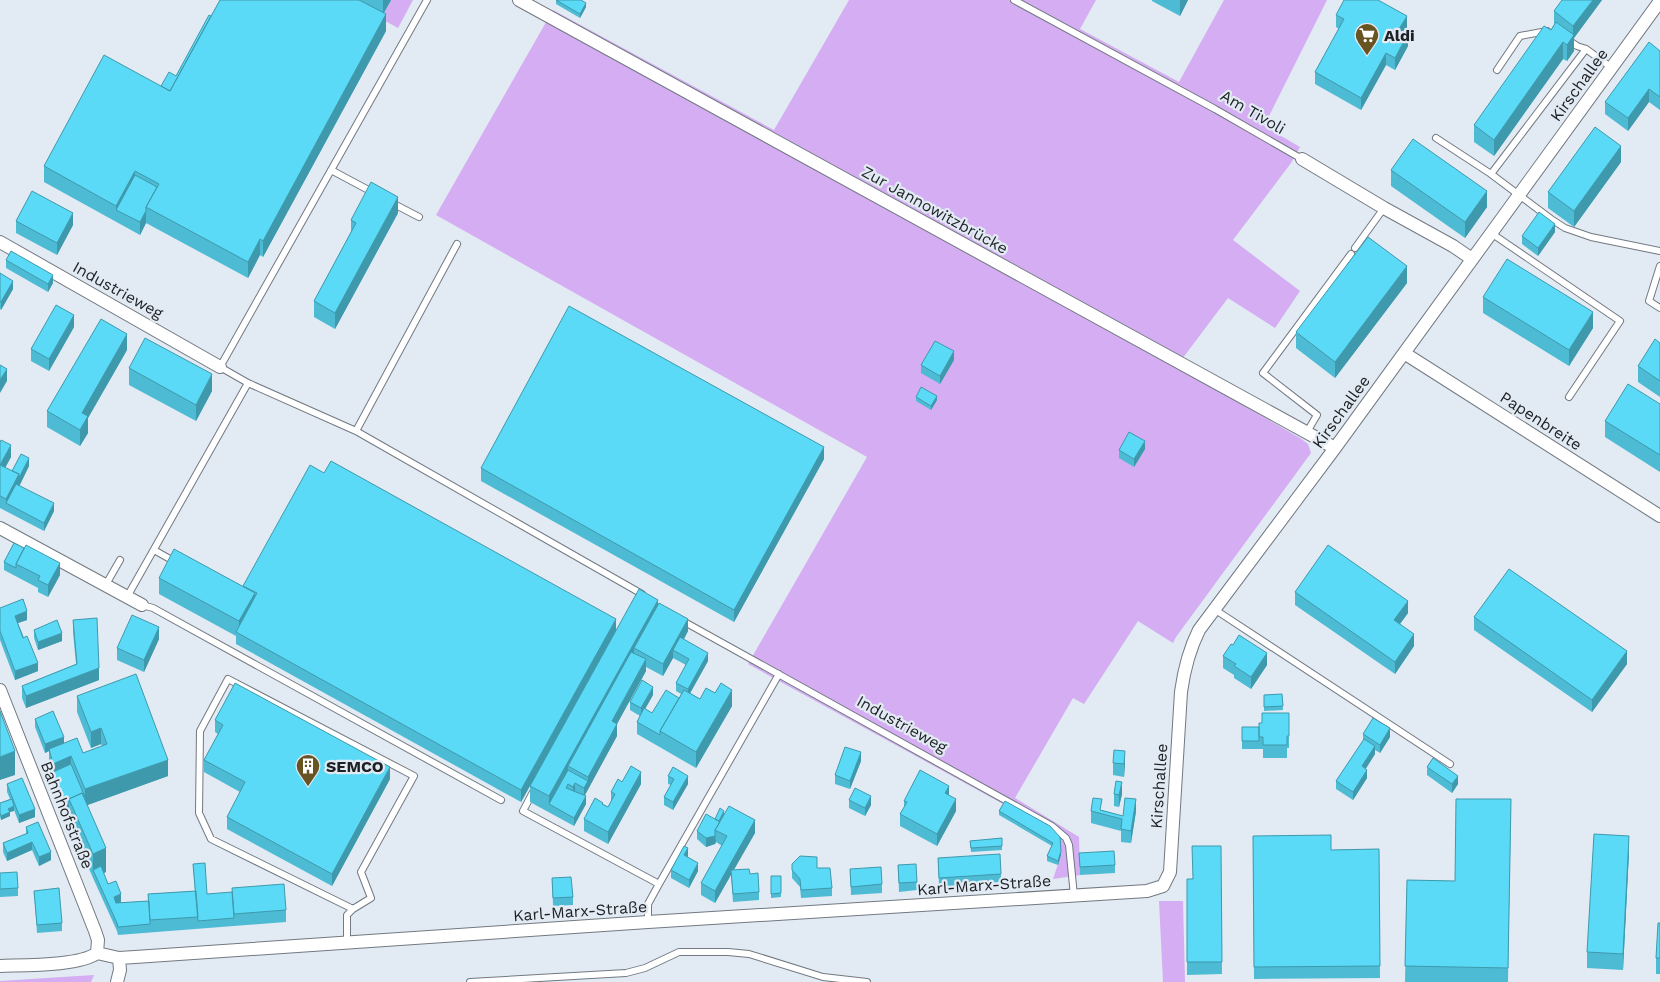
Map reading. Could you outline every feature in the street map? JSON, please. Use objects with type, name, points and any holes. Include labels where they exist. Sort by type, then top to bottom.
[{"type":"street","name":"Zur Jannowitzbrücke","points":[[520,0],[1336,448]]},
{"type":"street","name":"Kirschallee","points":[[1163,886],[1170,872],[1184,671],[1191,647],[1199,630],[1336,448],[1660,1]]},
{"type":"street","name":"Am Tivoli","points":[[1302,159],[1384,208],[1453,246],[1472,259]]},
{"type":"street","name":"Industrieweg","points":[[0,242],[220,367]]},
{"type":"street","name":"Papenbreite","points":[[1404,353],[1660,516]]},
{"type":"street","points":[[0,528],[142,605]]},
{"type":"street","name":"Bahnhofstraße","points":[[0,690],[95,931],[98,940],[96,953]]},
{"type":"street","name":"Karl-Marx-Straße","points":[[96,953],[120,958],[648,922],[1148,891],[1163,886]]},
{"type":"street","points":[[0,966],[77,961],[91,957],[96,953]]},
{"type":"street","points":[[118,982],[120,958]]},
{"type":"lane","points":[[426,0],[220,367],[248,382],[356,431],[642,594],[637,602]]},
{"type":"lane","name":"Am Tivoli","points":[[1014,0],[1215,109],[1302,159]]},
{"type":"lane","points":[[1497,70],[1520,36],[1551,30]]},
{"type":"lane","points":[[1558,33],[1577,46],[1586,49],[1612,68]]},
{"type":"lane","points":[[1491,174],[1586,49]]},
{"type":"lane","points":[[1436,138],[1491,174],[1551,220],[1565,228],[1591,237],[1660,251]]},
{"type":"lane","points":[[331,170],[379,196]]},
{"type":"lane","points":[[387,200],[419,217]]},
{"type":"lane","points":[[1308,432],[1317,415],[1263,373],[1384,208]]},
{"type":"lane","points":[[1491,233],[1620,321],[1569,397]]},
{"type":"lane","points":[[356,431],[457,244]]},
{"type":"lane","points":[[1660,266],[1649,302],[1660,308]]},
{"type":"lane","points":[[127,597],[248,382]]},
{"type":"lane","points":[[154,550],[180,565]]},
{"type":"lane","points":[[105,586],[120,560]]},
{"type":"lane","points":[[142,605],[162,613],[501,800]]},
{"type":"lane","points":[[1214,609],[1450,764]]},
{"type":"lane","name":"Industrieweg","points":[[678,618],[1052,826],[1066,838],[1069,845],[1074,896]]},
{"type":"lane","points":[[648,922],[648,904],[658,884],[779,674]]},
{"type":"lane","points":[[347,942],[347,915],[371,898],[361,872],[414,776],[228,679],[200,731],[199,813],[210,839],[353,910]]},
{"type":"lane","points":[[536,785],[523,810],[658,884]]},
{"type":"lane","points":[[470,982],[626,973],[645,968],[679,952],[693,951],[749,954],[823,977],[868,982]]},
{"type":"shaded area","points":[[347,0],[413,0],[398,28]]},
{"type":"shaded area","points":[[849,0],[1096,0],[1080,29],[1179,82],[1224,0],[1327,0],[1264,126],[1300,147],[1291,163],[1233,240],[1300,291],[1275,328],[1228,298],[1176,367],[1300,438],[1308,444],[1311,453],[1173,643],[1138,621],[1084,704],[1073,698],[1015,798],[1079,837],[1080,875],[1053,879],[1061,855],[1060,841],[1005,805],[748,664],[867,457],[436,215],[553,10],[774,130]]},
{"type":"shaded area","points":[[1159,901],[1183,901],[1185,982],[1163,982]]},
{"type":"shaded area","points":[[94,975],[91,982],[0,982],[0,981]]},
{"type":"building","points":[[220,0],[359,0],[386,14],[263,241],[260,239],[248,262],[146,207],[159,184],[135,171],[116,206],[44,166],[104,55],[170,91]]},
{"type":"building","points":[[556,0],[581,0],[586,3],[580,14]]},
{"type":"building","name":"Aldi","points":[[1344,0],[1378,0],[1407,16],[1399,29],[1408,34],[1395,58],[1386,53],[1361,98],[1315,72],[1344,19],[1336,15]]},
{"type":"building","points":[[1562,0],[1593,0],[1573,26],[1554,11]]},
{"type":"building","points":[[209,15],[211,16],[170,91],[161,86],[169,72],[176,76]]},
{"type":"building","points":[[1556,22],[1574,35],[1567,45],[1563,42],[1494,140],[1474,125],[1544,26],[1551,30]]},
{"type":"building","points":[[1649,42],[1660,51],[1660,97],[1649,89],[1628,118],[1605,102]]},
{"type":"building","points":[[1595,127],[1621,146],[1574,211],[1548,192]]},
{"type":"building","points":[[1413,139],[1487,191],[1465,222],[1391,170]]},
{"type":"building","points":[[135,175],[157,187],[140,222],[116,210]]},
{"type":"building","points":[[371,182],[398,197],[335,313],[314,301],[356,223],[351,220]]},
{"type":"building","points":[[32,191],[73,213],[57,243],[16,221]]},
{"type":"building","points":[[1539,212],[1555,224],[1538,248],[1522,236]]},
{"type":"building","points":[[1368,237],[1407,266],[1335,362],[1296,332]]},
{"type":"building","points":[[11,251],[53,275],[48,284],[6,260]]},
{"type":"building","points":[[1507,259],[1593,312],[1569,350],[1483,297]]},
{"type":"building","points":[[0,273],[13,281],[1,302],[0,301]]},
{"type":"building","points":[[56,305],[74,315],[49,359],[31,349]]},
{"type":"building","points":[[569,306],[824,447],[734,610],[481,468]]},
{"type":"building","points":[[101,319],[127,334],[82,413],[88,416],[80,430],[47,411]]},
{"type":"building","points":[[145,338],[212,374],[196,405],[129,368]]},
{"type":"building","points":[[1655,339],[1660,343],[1660,381],[1638,366]]},
{"type":"building","points":[[935,341],[954,351],[940,376],[921,365]]},
{"type":"building","points":[[0,365],[7,369],[0,380]]},
{"type":"building","points":[[1628,384],[1660,404],[1660,455],[1605,421]]},
{"type":"building","points":[[921,387],[937,396],[931,406],[916,397]]},
{"type":"building","points":[[1129,432],[1145,441],[1134,459],[1119,450]]},
{"type":"building","points":[[1,440],[11,445],[0,465],[0,443]]},
{"type":"building","points":[[21,454],[29,458],[19,478],[19,474],[12,471]]},
{"type":"building","points":[[331,461],[616,619],[521,790],[236,632],[257,593],[243,586],[310,465],[324,473]]},
{"type":"building","points":[[0,465],[19,474],[6,499],[0,496]]},
{"type":"building","points":[[16,484],[54,503],[44,523],[6,503]]},
{"type":"building","points":[[14,543],[24,548],[16,568],[4,562]]},
{"type":"building","points":[[26,545],[60,563],[48,585],[38,580],[40,576],[16,564]]},
{"type":"building","points":[[1328,545],[1408,601],[1394,620],[1414,634],[1395,662],[1295,592]]},
{"type":"building","points":[[174,549],[255,593],[239,621],[159,578]]},
{"type":"building","points":[[1509,569],[1627,651],[1592,700],[1474,617]]},
{"type":"building","points":[[639,589],[658,600],[549,796],[530,786]]},
{"type":"building","points":[[23,599],[27,611],[15,616],[23,638],[27,636],[38,663],[15,671],[0,631],[0,608]]},
{"type":"building","points":[[659,603],[688,619],[663,664],[634,648]]},
{"type":"building","points":[[132,615],[159,627],[144,660],[117,648]]},
{"type":"building","points":[[97,618],[99,668],[26,696],[22,686],[77,664],[73,620]]},
{"type":"building","points":[[57,620],[62,633],[38,642],[34,630]]},
{"type":"building","points":[[1239,635],[1267,653],[1251,677],[1223,656]]},
{"type":"building","points":[[680,637],[708,653],[688,689],[676,683],[689,659],[673,650]]},
{"type":"building","points":[[631,652],[646,659],[612,721],[617,724],[588,777],[568,766]]},
{"type":"building","points":[[136,674],[168,760],[85,789],[71,756],[53,764],[49,749],[77,738],[83,753],[107,744],[101,728],[91,732],[77,696]]},
{"type":"building","points":[[642,680],[653,687],[641,708],[630,702]]},
{"type":"building","name":"SEMCO","points":[[235,683],[390,767],[332,874],[227,817],[245,782],[204,760],[223,725],[215,720]]},
{"type":"building","points":[[721,683],[732,690],[696,752],[660,731],[684,690],[700,699],[706,688],[715,693]]},
{"type":"building","points":[[666,690],[679,698],[660,731],[660,735],[637,722],[644,708],[652,713]]},
{"type":"building","points":[[1282,694],[1283,706],[1264,707],[1264,695]]},
{"type":"building","points":[[0,711],[15,751],[0,757]]},
{"type":"building","points":[[53,711],[64,737],[45,744],[35,719]]},
{"type":"building","points":[[1262,713],[1289,713],[1287,745],[1263,745],[1263,737],[1259,737],[1259,723],[1262,723]]},
{"type":"building","points":[[1373,718],[1390,728],[1380,745],[1363,734]]},
{"type":"building","points":[[1242,727],[1259,727],[1259,741],[1242,741]]},
{"type":"building","points":[[1364,739],[1375,746],[1362,766],[1367,770],[1353,792],[1336,781]]},
{"type":"building","points":[[845,747],[861,752],[850,781],[835,775]]},
{"type":"building","points":[[1114,750],[1125,751],[1124,764],[1113,763]]},
{"type":"building","points":[[1433,758],[1458,776],[1452,784],[1427,767]]},
{"type":"building","points":[[71,764],[85,797],[82,793],[69,799],[69,804],[66,805],[53,772]]},
{"type":"building","points":[[631,766],[641,772],[608,832],[584,819],[595,798],[608,807],[615,794],[611,792],[618,779],[622,782]]},
{"type":"building","points":[[673,767],[688,776],[673,802],[664,797],[674,779],[668,776]]},
{"type":"building","points":[[568,770],[588,781],[584,788],[575,783],[573,787],[568,784],[566,788],[586,796],[574,818],[549,804]]},
{"type":"building","points":[[920,770],[949,786],[945,793],[956,799],[937,834],[900,814],[907,802],[904,801]]},
{"type":"building","points":[[22,778],[35,809],[19,815],[7,784]]},
{"type":"building","points":[[1116,781],[1122,782],[1119,795],[1114,794]]},
{"type":"building","points":[[855,788],[871,796],[865,808],[849,800]]},
{"type":"building","points":[[82,793],[106,848],[93,854],[69,799]]},
{"type":"building","points":[[1093,798],[1102,799],[1100,810],[1123,816],[1125,798],[1136,799],[1131,831],[1121,829],[1122,819],[1091,811]]},
{"type":"building","points":[[12,799],[14,806],[8,809],[10,812],[1,816],[0,803]]},
{"type":"building","points":[[1456,799],[1511,799],[1508,968],[1405,966],[1407,880],[1455,881]]},
{"type":"building","points":[[1005,801],[1050,826],[1060,837],[1061,851],[1058,861],[1047,856],[1053,843],[999,811]]},
{"type":"building","points":[[729,806],[755,820],[715,891],[701,883],[727,836],[715,830]]},
{"type":"building","points":[[720,808],[724,811],[719,821],[715,819]]},
{"type":"building","points":[[706,814],[720,822],[715,830],[715,836],[706,838],[697,831]]},
{"type":"building","points":[[38,822],[51,852],[39,857],[32,842],[7,853],[3,843],[28,833],[26,827]]},
{"type":"building","points":[[1594,834],[1629,836],[1623,954],[1587,952]]},
{"type":"building","points":[[1331,835],[1331,850],[1379,849],[1380,966],[1254,967],[1253,836]]},
{"type":"building","points":[[1002,838],[1002,846],[971,848],[970,841]]},
{"type":"building","points":[[684,846],[688,848],[684,855],[698,863],[689,880],[671,870]]},
{"type":"building","points":[[1192,846],[1221,846],[1222,962],[1187,962],[1187,879],[1193,879]]},
{"type":"building","points":[[1114,851],[1115,865],[1080,867],[1079,853]]},
{"type":"building","points":[[1000,854],[1001,874],[939,878],[938,858]]},
{"type":"building","points":[[800,856],[817,857],[817,868],[830,868],[832,888],[801,890],[800,879],[792,870],[792,864]]},
{"type":"building","points":[[205,863],[207,894],[232,892],[234,918],[198,921],[193,864]]},
{"type":"building","points":[[916,864],[917,882],[899,883],[898,865]]},
{"type":"building","points":[[101,866],[108,884],[116,881],[121,894],[114,897],[116,903],[149,901],[150,924],[118,927],[93,870]]},
{"type":"building","points":[[881,867],[882,884],[851,887],[850,869]]},
{"type":"building","points":[[749,869],[750,874],[758,873],[759,892],[733,894],[731,870]]},
{"type":"building","points":[[17,872],[18,888],[0,889],[0,873]]},
{"type":"building","points":[[771,876],[781,876],[781,893],[771,894]]},
{"type":"building","points":[[571,877],[573,897],[553,898],[552,878]]},
{"type":"building","points":[[284,884],[286,910],[234,914],[232,888]]},
{"type":"building","points":[[59,888],[62,923],[37,925],[34,891]]},
{"type":"building","points":[[196,891],[198,917],[150,920],[148,894]]},
{"type":"building","points":[[1658,923],[1660,923],[1660,958],[1656,958]]},
{"type":"place","name":"Aldi","points":[[1367,56]]},
{"type":"place","name":"SEMCO","points":[[308,787]]}]
